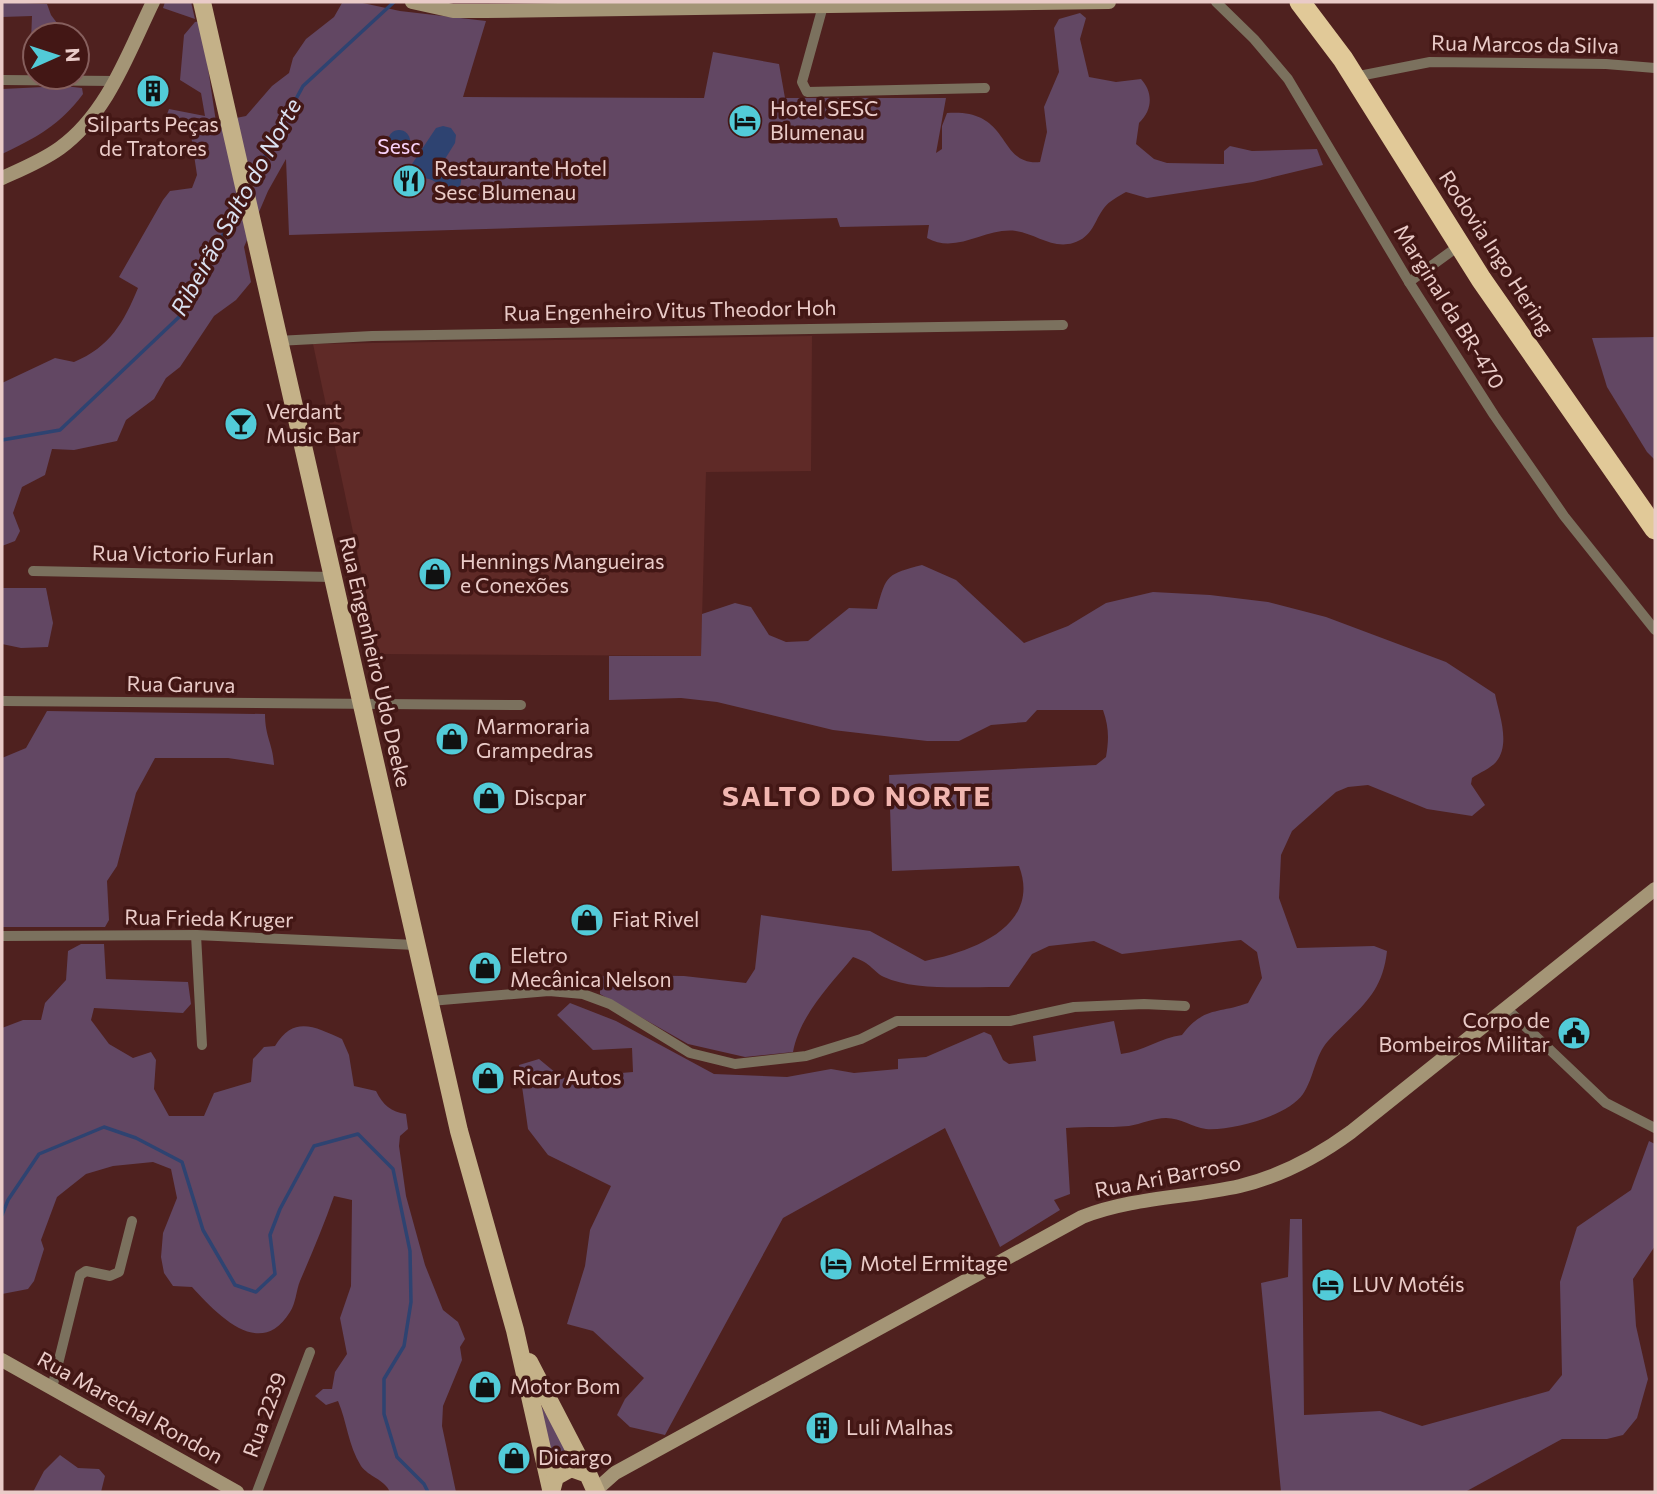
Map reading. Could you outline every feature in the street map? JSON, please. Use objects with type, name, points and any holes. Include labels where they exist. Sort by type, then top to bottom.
[{"type":"highway","name":"Rodovia Ingo Hering","points":[[1300,2],[1354,77],[1581,425],[1655,529]]},
{"type":"main road","name":"Rua Engenheiro Udo Deeke","points":[[202,2],[254,241],[459,1132],[515,1330],[551,1491]]},
{"type":"main road","name":"Rua Engenheiro Udo Deeke","points":[[515,1330],[542,1389],[592,1483]]},
{"type":"main road","points":[[551,1491],[560,1472],[572,1468],[592,1483]]},
{"type":"street","points":[[2,178],[62,147],[88,122],[115,81],[153,2]]},
{"type":"street","points":[[412,2],[428,7],[486,11],[1109,2]]},
{"type":"street","name":"Marginal da BR-470","points":[[1216,2],[1254,39],[1288,79],[1409,282],[1494,415],[1564,516],[1655,631]]},
{"type":"street","points":[[824,6],[802,82],[807,92],[985,89]]},
{"type":"street","name":"Rua Marcos da Silva","points":[[1354,77],[1430,62],[1606,64],[1655,68]]},
{"type":"street","points":[[2,80],[115,81]]},
{"type":"street","points":[[1409,282],[1461,244]]},
{"type":"street","name":"Rua Engenheiro Vitus Theodor Hoh","points":[[278,341],[372,336],[1063,325]]},
{"type":"street","name":"Rua Victorio Furlan","points":[[33,571],[332,577]]},
{"type":"street","name":"Rua Garuva","points":[[2,701],[521,705]]},
{"type":"street","name":"Rua Ari Barroso","points":[[592,1483],[615,1473],[1082,1217],[1111,1206],[1238,1186],[1267,1178],[1314,1158],[1655,890]]},
{"type":"street","points":[[196,935],[202,1045]]},
{"type":"street","name":"Rua Frieda Kruger","points":[[2,936],[196,935],[416,944]]},
{"type":"street","points":[[429,1001],[536,992],[583,994],[610,1004],[690,1053],[735,1064],[771,1062],[828,1050],[897,1021],[1010,1021],[1073,1007],[1185,1006]]},
{"type":"street","points":[[1506,1009],[1606,1103],[1655,1128]]},
{"type":"street","points":[[52,1388],[80,1275],[86,1271],[110,1276],[119,1272],[132,1221]]},
{"type":"street","name":"Rua 2239","points":[[257,1492],[310,1352]]},
{"type":"street","name":"Rua Marechal Rondon","points":[[2,1360],[237,1492]]},
{"type":"shaded area","points":[[812,336],[811,471],[706,472],[701,656],[379,654],[313,344]]},
{"type":"green space","points":[[2,2],[47,4],[56,21],[32,21],[32,16],[2,17]]},
{"type":"green space","points":[[165,2],[191,2],[195,19],[163,8]]},
{"type":"green space","name":"Sesc","points":[[358,2],[400,11],[486,21],[463,97],[704,98],[713,52],[779,64],[785,98],[946,98],[936,153],[942,149],[942,126],[947,113],[968,114],[983,119],[994,127],[1016,155],[1026,161],[1040,162],[1047,132],[1044,107],[1059,72],[1054,28],[1059,19],[1080,13],[1086,18],[1080,39],[1089,77],[1116,82],[1141,79],[1145,84],[1150,101],[1144,118],[1139,123],[1136,144],[1154,159],[1167,163],[1224,164],[1224,151],[1230,146],[1252,151],[1317,149],[1323,165],[1253,182],[1147,198],[1126,192],[1106,205],[1085,237],[1073,243],[1051,243],[1016,231],[1005,231],[949,244],[927,238],[929,225],[840,227],[837,218],[289,235],[286,159],[268,191],[244,247],[251,282],[236,300],[214,316],[180,367],[166,378],[154,399],[126,420],[117,441],[74,450],[52,449],[45,475],[22,487],[13,513],[20,531],[15,541],[2,546],[2,383],[55,358],[74,362],[87,356],[106,341],[121,322],[138,288],[119,277],[163,200],[170,191],[192,188],[197,175],[191,135],[166,117],[169,109],[205,116],[201,93],[180,80],[184,35],[195,22],[201,21],[216,122],[246,116],[272,86],[289,73],[293,58],[306,39],[334,17],[342,3]]},
{"type":"green space","points":[[2,89],[82,91],[83,94],[66,114],[47,129],[2,154]]},
{"type":"green space","points":[[1655,337],[1655,460],[1647,452],[1607,387],[1592,338]]},
{"type":"green space","points":[[922,565],[956,580],[1024,643],[1068,626],[1106,603],[1153,592],[1268,602],[1326,617],[1446,662],[1495,694],[1503,729],[1503,747],[1496,762],[1472,778],[1471,784],[1485,805],[1472,816],[1427,809],[1368,785],[1348,787],[1336,792],[1292,831],[1281,855],[1279,898],[1297,948],[1374,946],[1387,951],[1380,980],[1374,991],[1324,1047],[1307,1088],[1296,1102],[1259,1120],[1217,1129],[1201,1128],[1166,1118],[1129,1126],[1066,1128],[1070,1194],[1054,1200],[1060,1210],[1000,1247],[945,1128],[783,1218],[665,1435],[630,1427],[617,1415],[625,1399],[644,1378],[593,1331],[567,1324],[585,1266],[590,1230],[611,1186],[548,1155],[528,1129],[519,1065],[539,1059],[562,1078],[633,1072],[632,1048],[593,1050],[557,1015],[570,1003],[616,1021],[714,1074],[787,1077],[831,1069],[854,1073],[898,1069],[898,1059],[926,1057],[984,1032],[991,1035],[1003,1060],[1009,1064],[1036,1061],[1033,1036],[1114,1021],[1121,1054],[1182,1035],[1197,1019],[1205,1015],[1248,1003],[1262,978],[1257,952],[1241,940],[1122,954],[1094,941],[1049,946],[1032,954],[1009,987],[912,985],[884,977],[853,957],[809,1013],[793,1052],[745,1057],[688,1044],[600,994],[600,978],[605,975],[684,976],[746,983],[755,969],[761,915],[870,931],[925,961],[981,943],[998,933],[1011,920],[1020,905],[1023,887],[1019,866],[892,871],[889,775],[1096,765],[1106,757],[1107,751],[1107,728],[1103,710],[1037,710],[1026,722],[991,725],[959,741],[927,741],[833,730],[717,702],[681,698],[609,700],[609,656],[701,656],[702,614],[735,603],[751,607],[769,635],[786,642],[808,641],[849,608],[877,609],[890,577]]},
{"type":"green space","points":[[2,588],[46,588],[53,623],[48,647],[21,648],[2,644]]},
{"type":"green space","points":[[47,711],[265,714],[274,765],[228,758],[155,758],[136,793],[117,866],[107,881],[109,920],[105,927],[2,927],[2,758],[26,748]]},
{"type":"green space","points":[[81,944],[104,944],[106,979],[188,982],[191,1004],[183,1013],[94,1008],[91,1020],[109,1044],[133,1058],[151,1052],[156,1060],[154,1089],[169,1116],[204,1116],[214,1093],[251,1082],[253,1059],[264,1047],[275,1046],[290,1030],[306,1026],[342,1039],[349,1055],[354,1086],[376,1091],[388,1107],[406,1114],[408,1129],[400,1136],[399,1146],[406,1196],[425,1265],[443,1310],[458,1322],[465,1339],[460,1347],[462,1360],[443,1406],[442,1426],[456,1492],[390,1492],[361,1466],[353,1450],[338,1401],[326,1405],[315,1396],[323,1389],[332,1389],[335,1372],[347,1354],[340,1318],[351,1286],[352,1200],[334,1196],[292,1308],[278,1326],[266,1333],[252,1333],[239,1328],[226,1320],[192,1287],[173,1286],[164,1273],[161,1257],[163,1233],[177,1198],[171,1169],[153,1162],[113,1166],[86,1174],[57,1197],[41,1240],[44,1249],[34,1281],[28,1289],[2,1294],[2,1028],[23,1020],[41,1020],[45,1003],[66,980],[68,951]]},
{"type":"green space","points":[[1649,1141],[1655,1144],[1655,1246],[1633,1279],[1636,1326],[1648,1379],[1637,1418],[1623,1435],[1607,1439],[1562,1439],[1465,1492],[1281,1492],[1261,1283],[1288,1277],[1290,1219],[1302,1219],[1304,1415],[1380,1411],[1422,1426],[1549,1391],[1562,1375],[1560,1282],[1577,1227],[1631,1190]]},
{"type":"green space","points":[[538,1401],[575,1461],[553,1468]]},
{"type":"green space","points":[[60,1455],[78,1468],[99,1469],[105,1476],[101,1492],[33,1492],[44,1471]]},
{"type":"water","points":[[436,128],[451,128],[456,135],[455,143],[445,159],[463,170],[460,187],[455,189],[447,189],[429,179],[414,176],[410,167]]},
{"type":"water","points":[[399,130],[409,137],[410,141],[403,151],[399,152],[389,145],[388,141],[395,131]]},
{"type":"waterway","name":"Ribeirão Salto do Norte","points":[[250,184],[303,86],[394,2]]},
{"type":"waterway","name":"Ribeirão Salto do Norte","points":[[2,440],[60,430],[179,317],[240,203]]},
{"type":"waterway","name":"Ribeirão Salto do Norte","points":[[2,1215],[8,1200],[39,1154],[104,1127],[136,1138],[182,1162],[203,1230],[235,1285],[256,1292],[275,1274],[270,1235],[280,1209],[314,1146],[358,1134],[393,1169],[410,1251],[411,1302],[404,1346],[384,1379],[384,1414],[397,1457],[424,1484],[428,1492]]},
{"type":"place","name":"Silparts Peças de Tratores","points":[[153,91]]},
{"type":"place","name":"Hotel SESC Blumenau","points":[[745,121]]},
{"type":"place","name":"Restaurante Hotel Sesc Blumenau","points":[[409,181]]},
{"type":"place","name":"Verdant Music Bar","points":[[241,424]]},
{"type":"place","name":"Hennings Mangueiras e Conexões","points":[[435,574]]},
{"type":"place","name":"Marmoraria Grampedras","points":[[452,739]]},
{"type":"place","name":"Discpar","points":[[489,798]]},
{"type":"place","name":"Fiat Rivel","points":[[587,920]]},
{"type":"place","name":"Eletro Mecânica Nelson","points":[[485,968]]},
{"type":"place","name":"Corpo de Bombeiros Militar","points":[[1574,1033]]},
{"type":"place","name":"Ricar Autos","points":[[488,1078]]},
{"type":"place","name":"Motel Ermitage","points":[[836,1264]]},
{"type":"place","name":"LUV Motéis","points":[[1328,1285]]},
{"type":"place","name":"Motor Bom","points":[[485,1387]]},
{"type":"place","name":"Luli Malhas","points":[[822,1428]]},
{"type":"place","name":"Dicargo","points":[[514,1458]]},
{"type":"district","name":"SALTO DO NORTE","points":[[857,796]]}]
